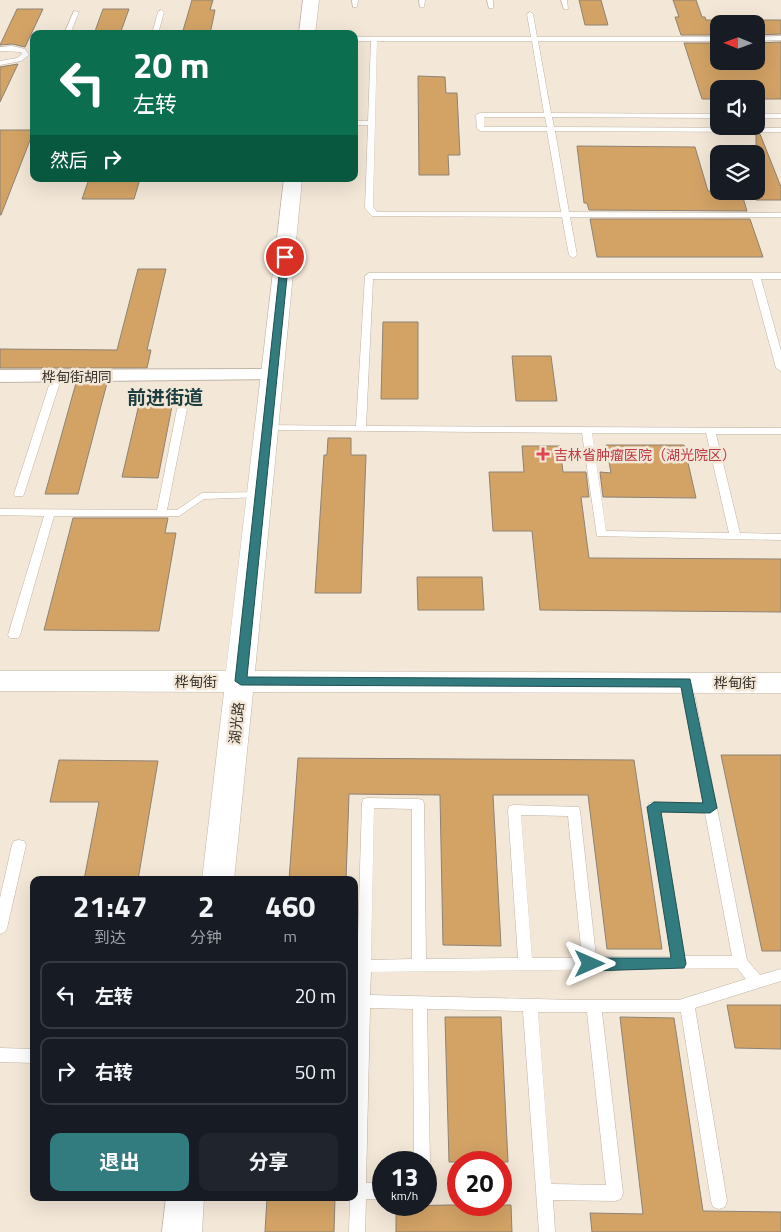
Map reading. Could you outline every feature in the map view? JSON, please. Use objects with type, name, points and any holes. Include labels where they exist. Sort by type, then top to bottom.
[{"type":"street","points":[[307,30],[311,0]]},
{"type":"street","name":"湖光路","points":[[218,876],[274,375],[293,182]]},
{"type":"street","name":"桦甸街胡同","points":[[0,376],[274,375]]},
{"type":"street","name":"桦甸街","points":[[0,681],[781,682]]},
{"type":"street","points":[[182,1232],[185,1201]]},
{"type":"lane","points":[[564,0],[566,8]]},
{"type":"lane","points":[[69,30],[76,12]]},
{"type":"lane","points":[[156,30],[161,12]]},
{"type":"lane","points":[[530,14],[573,255]]},
{"type":"lane","points":[[358,39],[710,38]]},
{"type":"lane","points":[[765,38],[781,38]]},
{"type":"lane","points":[[374,39],[369,208],[375,214],[781,215]]},
{"type":"lane","points":[[0,49],[18,48],[23,50],[26,55]]},
{"type":"lane","points":[[0,63],[19,60],[26,55],[30,55]]},
{"type":"lane","points":[[710,116],[480,115],[481,129],[779,130]]},
{"type":"lane","points":[[667,116],[672,130]]},
{"type":"lane","points":[[765,116],[781,116]]},
{"type":"lane","points":[[770,116],[779,130]]},
{"type":"lane","points":[[358,123],[372,123]]},
{"type":"lane","points":[[361,429],[369,276],[781,276]]},
{"type":"lane","points":[[756,276],[781,368]]},
{"type":"lane","points":[[19,494],[56,376]]},
{"type":"lane","points":[[161,513],[182,409]]},
{"type":"lane","points":[[268,428],[781,431]]},
{"type":"lane","points":[[587,430],[601,534],[781,537]]},
{"type":"lane","points":[[710,430],[735,536]]},
{"type":"lane","points":[[0,512],[179,513],[202,496],[261,495]]},
{"type":"lane","points":[[14,635],[50,512]]},
{"type":"lane","points":[[686,682],[740,962],[756,981]]},
{"type":"lane","points":[[372,1191],[358,1191],[368,804],[418,804],[419,965]]},
{"type":"lane","points":[[679,964],[654,807],[710,808]]},
{"type":"lane","points":[[526,965],[514,810],[574,811],[590,964]]},
{"type":"lane","points":[[0,928],[19,845]]},
{"type":"lane","points":[[364,966],[740,962]]},
{"type":"lane","points":[[363,1001],[679,1006],[756,981],[781,975]]},
{"type":"lane","points":[[420,1003],[422,1151]]},
{"type":"lane","points":[[687,1003],[719,1201]]},
{"type":"lane","points":[[530,1005],[547,1232]]},
{"type":"lane","points":[[544,1192],[615,1193],[594,1006]]},
{"type":"lane","points":[[0,1055],[30,1056]]},
{"type":"lane","points":[[356,1232],[358,1201]]},
{"type":"building","points":[[192,0],[213,0],[210,10],[215,10],[211,30],[183,30]]},
{"type":"building","points":[[579,0],[601,0],[608,25],[585,25]]},
{"type":"building","points":[[673,0],[696,0],[702,17],[710,20],[710,35],[681,35],[675,17],[679,17]]},
{"type":"building","points":[[17,9],[43,9],[33,30],[30,30],[30,36],[25,47],[12,44],[0,45]]},
{"type":"building","points":[[103,9],[129,9],[121,30],[95,30]]},
{"type":"building","points":[[765,20],[781,20],[781,34],[765,35]]},
{"type":"building","points":[[781,42],[781,99],[765,99],[765,80],[710,80],[710,99],[702,99],[684,43],[710,43],[710,70],[765,70],[765,43]]},
{"type":"building","points":[[18,64],[0,102],[0,67]]},
{"type":"building","points":[[418,76],[445,77],[446,93],[457,93],[460,155],[448,155],[449,175],[419,175]]},
{"type":"building","points":[[0,130],[30,130],[30,140],[0,215]]},
{"type":"building","points":[[756,135],[760,135],[764,145],[756,145]]},
{"type":"building","points":[[577,146],[695,147],[708,191],[710,191],[710,200],[744,200],[747,211],[589,210],[587,203],[584,203]]},
{"type":"building","points":[[765,147],[781,187],[781,200],[765,200]]},
{"type":"building","points":[[88,182],[139,182],[134,199],[82,199]]},
{"type":"building","points":[[590,219],[750,219],[763,257],[597,257]]},
{"type":"building","points":[[138,269],[166,269],[147,350],[151,350],[147,368],[0,368],[0,349],[117,350]]},
{"type":"building","points":[[383,322],[418,322],[418,399],[381,399]]},
{"type":"building","points":[[512,356],[551,356],[557,401],[516,401]]},
{"type":"building","points":[[76,383],[107,383],[78,494],[45,494]]},
{"type":"building","points":[[140,400],[173,401],[158,478],[122,477]]},
{"type":"building","points":[[328,438],[351,438],[351,455],[366,455],[361,593],[315,593],[324,455],[327,455]]},
{"type":"building","points":[[606,445],[684,445],[696,498],[603,497],[600,472],[611,473]]},
{"type":"building","points":[[522,446],[560,446],[563,472],[586,472],[589,497],[581,497],[589,558],[781,559],[781,612],[540,610],[532,531],[493,531],[489,472],[524,472]]},
{"type":"building","points":[[73,518],[168,518],[165,533],[176,533],[159,631],[44,630]]},
{"type":"building","points":[[417,577],[482,577],[484,610],[418,610]]},
{"type":"building","points":[[721,755],[781,755],[781,951],[762,951]]},
{"type":"building","points":[[298,758],[634,760],[662,949],[607,949],[588,795],[493,795],[501,946],[443,945],[440,795],[349,794],[346,876],[289,876]]},
{"type":"building","points":[[59,760],[158,761],[139,876],[85,876],[99,802],[50,802]]},
{"type":"building","points":[[727,1005],[781,1005],[781,1049],[735,1048]]},
{"type":"building","points":[[445,1017],[501,1017],[507,1151],[449,1151]]},
{"type":"building","points":[[620,1017],[674,1018],[703,1211],[781,1212],[781,1232],[592,1232],[590,1213],[643,1214]]},
{"type":"building","points":[[267,1201],[335,1201],[334,1232],[265,1232]]},
{"type":"building","points":[[437,1205],[447,1205],[447,1216],[511,1216],[512,1232],[396,1232],[396,1216],[437,1216]]},
{"type":"place","name":"吉林省肿瘤医院（湖光院区）","points":[[543,454]]},
{"type":"district","name":"前进街道","points":[[165,396]]},
{"type":"route","points":[[285,257],[241,681],[686,682],[710,808],[654,807],[679,964],[590,964]]}]
